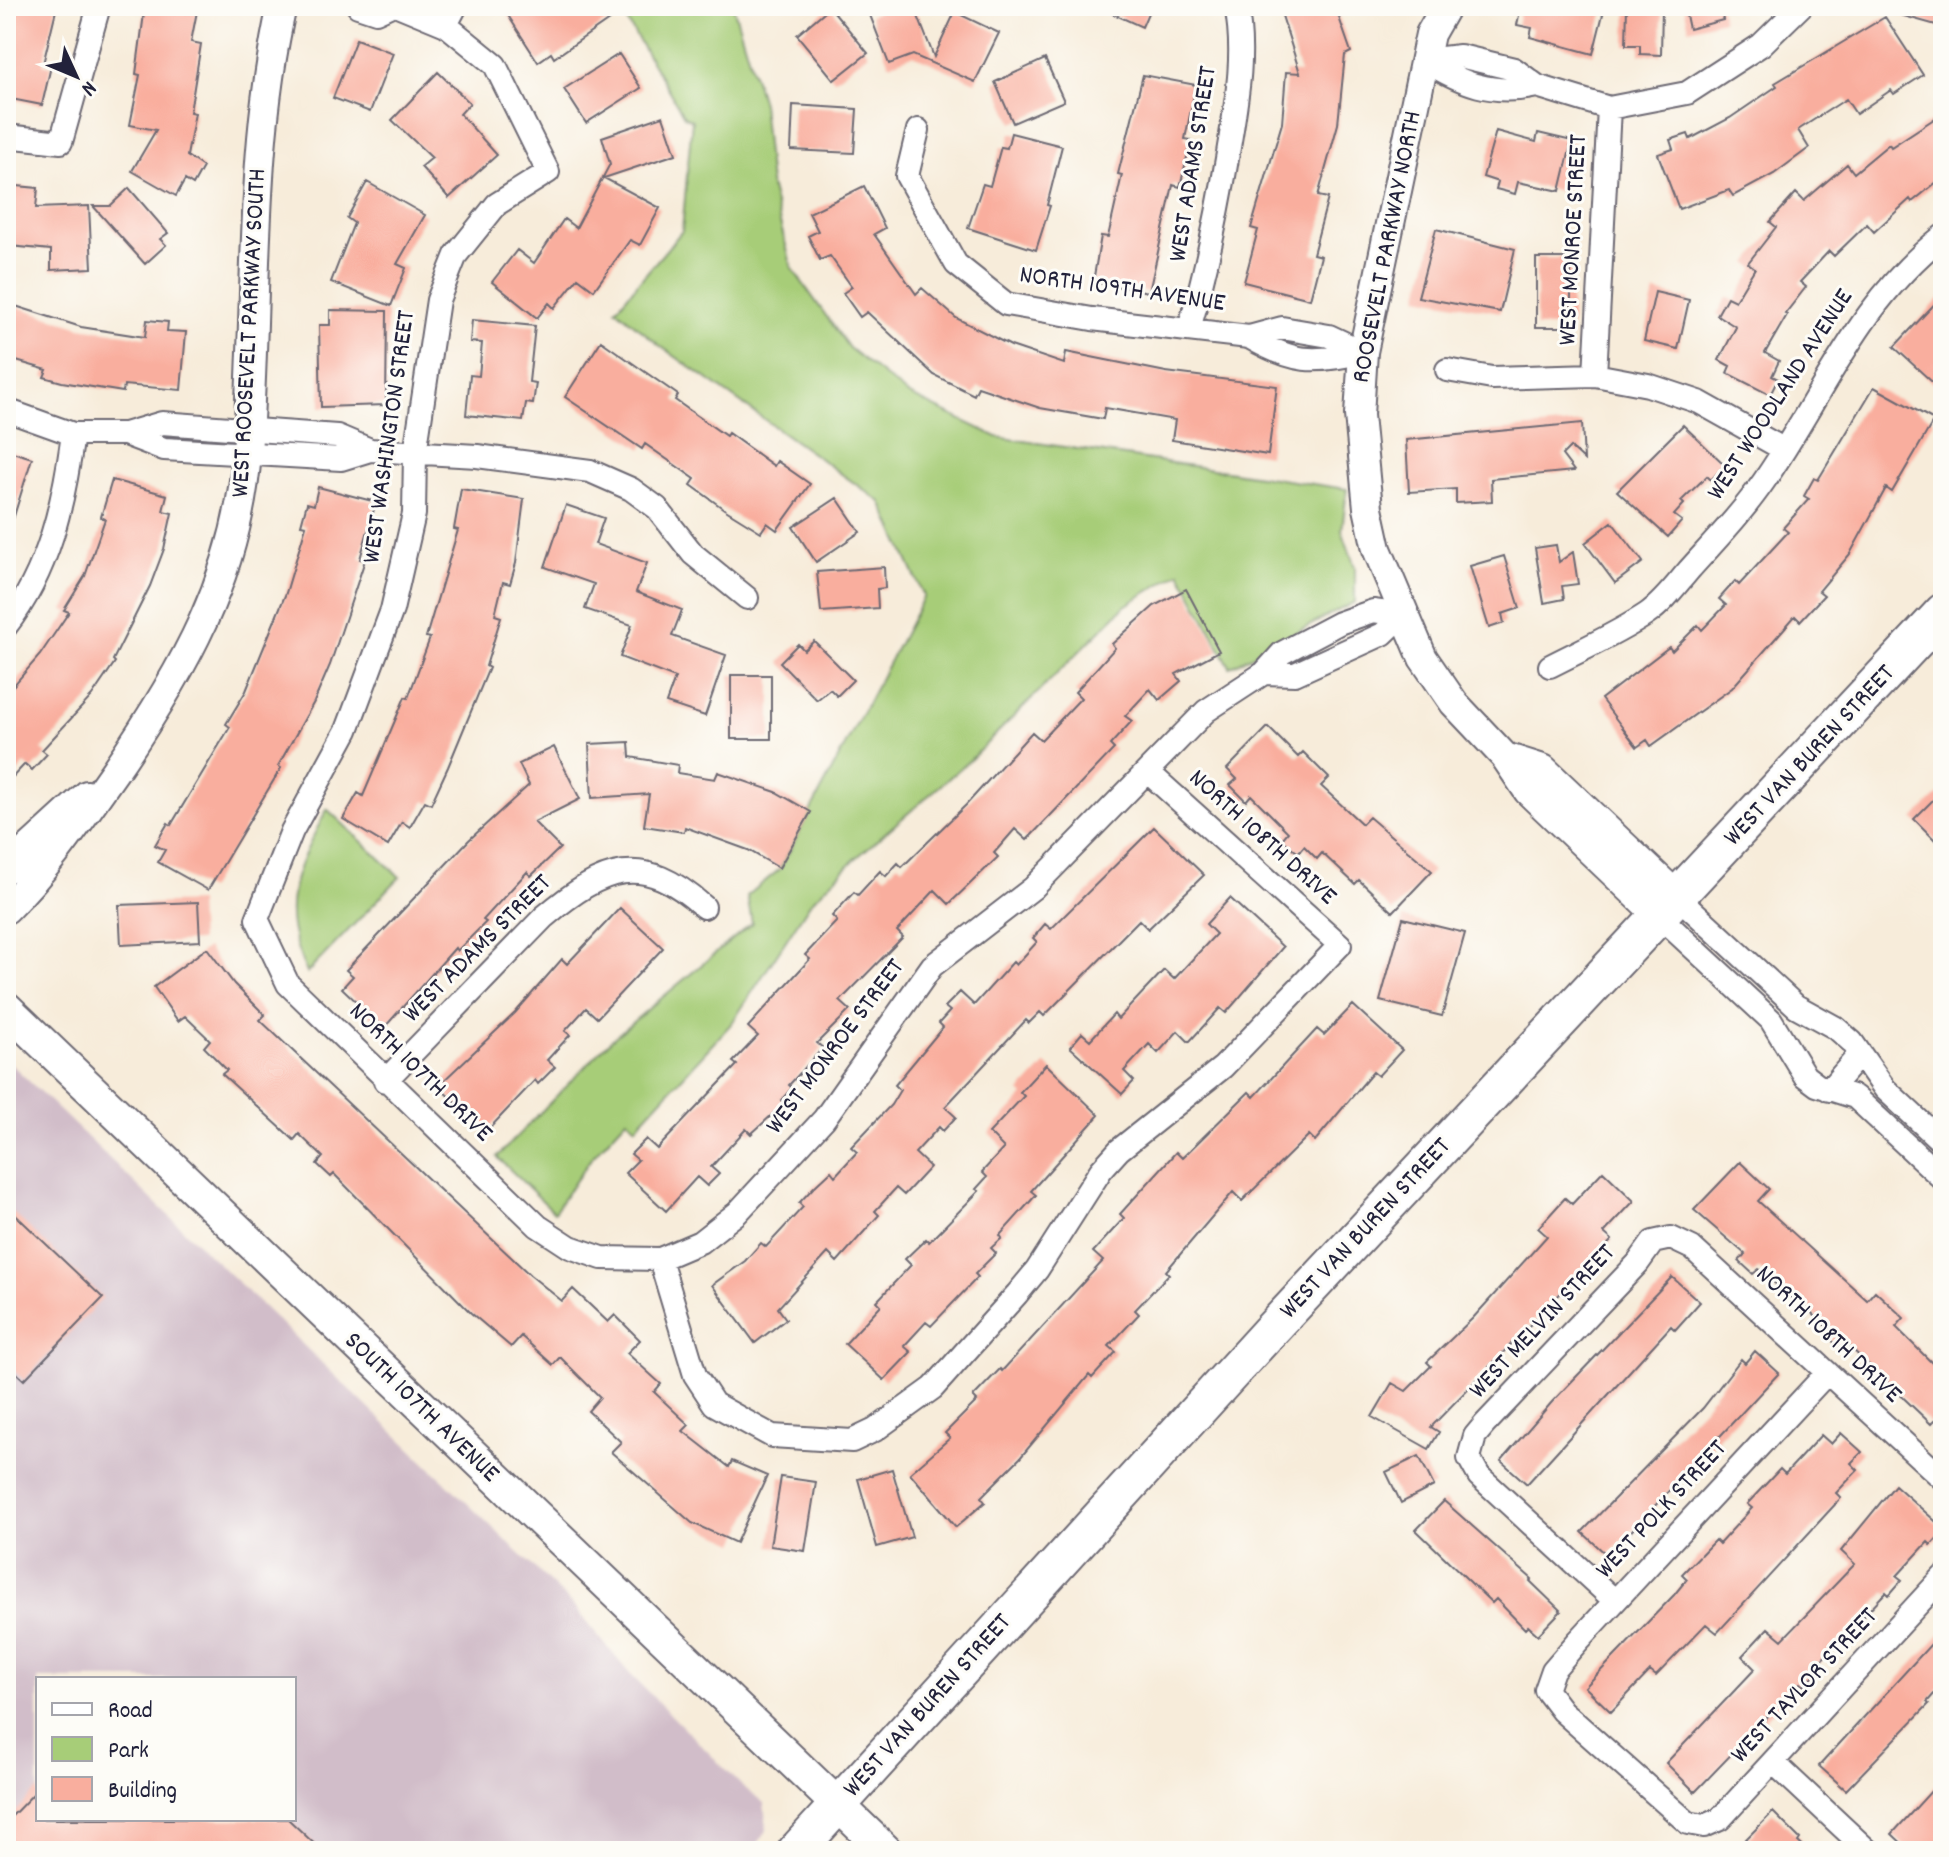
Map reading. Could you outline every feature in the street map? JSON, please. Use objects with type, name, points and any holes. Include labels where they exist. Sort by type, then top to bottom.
[{"type":"main road","name":"WEST VAN BUREN STREET","points":[[796,1851],[1270,1331],[1943,612]]},
{"type":"main road","name":"SOUTH 107TH AVENUE","points":[[6,1008],[886,1851]]},
{"type":"street","points":[[6,136],[61,142],[99,6]]},
{"type":"street","name":"WEST ROOSEVELT PARKWAY SOUTH","points":[[6,909],[50,864],[167,695],[201,632],[238,513],[247,441],[261,134],[282,6]]},
{"type":"street","points":[[358,6],[376,12],[389,6]]},
{"type":"street","points":[[400,6],[451,16]]},
{"type":"street","name":"WEST ADAMS STREET","points":[[1189,329],[1211,253],[1238,92],[1242,36],[1236,6]]},
{"type":"street","name":"ROOSEVELT PARKWAY NORTH","points":[[1423,6],[1427,47]]},
{"type":"street","name":"ROOSEVELT PARKWAY NORTH","points":[[1446,6],[1427,47],[1363,352],[1359,415],[1368,508],[1377,549],[1423,658],[1454,703],[1505,757],[1528,791],[1670,907]]},
{"type":"street","points":[[1427,47],[1452,78],[1508,93],[1537,86],[1609,108],[1687,93],[1761,45],[1801,6]]},
{"type":"street","name":"WEST WASHINGTON STREET","points":[[257,919],[292,831],[347,730],[392,610],[414,514],[415,453],[438,300],[456,255],[497,204],[548,172],[495,65],[451,16]]},
{"type":"street","name":"WEST MONROE STREET","points":[[1595,375],[1609,108]]},
{"type":"street","name":"NORTH 109TH AVENUE","points":[[918,130],[907,176],[956,264],[1006,304],[1092,319],[1249,337],[1280,355],[1326,361],[1363,352]]},
{"type":"street","name":"WEST WOODLAND AVENUE","points":[[1550,666],[1649,612],[1744,509],[1851,336],[1880,295],[1908,264],[1943,236]]},
{"type":"street","points":[[1447,370],[1492,378],[1595,375],[1648,385],[1699,402],[1783,449]]},
{"type":"street","points":[[6,410],[73,434],[125,434],[164,449],[247,441],[341,459],[370,450],[590,471],[631,489],[657,508],[693,554],[747,598]]},
{"type":"street","points":[[6,626],[23,605],[46,558],[67,480],[73,434]]},
{"type":"street","name":"WEST MONROE STREET","points":[[570,1247],[602,1258],[660,1259],[700,1242],[737,1213],[824,1119],[932,966],[1033,888],[1206,711],[1264,673],[1282,653],[1339,623],[1373,611],[1403,615]]},
{"type":"street","name":"NORTH 108TH DRIVE","points":[[660,1259],[695,1375],[714,1404],[772,1436],[815,1442],[852,1441],[896,1417],[933,1388],[1037,1270],[1101,1170],[1119,1150],[1223,1067],[1340,945],[1148,772]]},
{"type":"street","name":"WEST ROOSEVELT PARKWAY SOUTH","points":[[6,869],[112,774]]},
{"type":"street","name":"WEST ADAMS STREET","points":[[385,1081],[544,917],[573,892],[601,876],[629,872],[654,875],[677,883],[704,907]]},
{"type":"street","points":[[1670,907],[1796,1006],[1836,1028],[1860,1054],[1885,1089],[1940,1140],[1919,1156]]},
{"type":"street","points":[[1670,907],[1771,1020],[1805,1076],[1829,1090],[1855,1097],[1943,1179]]},
{"type":"street","name":"NORTH 107TH DRIVE","points":[[257,919],[288,984],[538,1226],[570,1247]]},
{"type":"street","points":[[1829,1090],[1860,1054]]},
{"type":"street","name":"NORTH 108TH DRIVE","points":[[1671,1238],[1692,1248],[1943,1479]]},
{"type":"street","name":"WEST MELVIN STREET","points":[[1615,1601],[1479,1476],[1469,1458],[1475,1436],[1485,1424],[1638,1263],[1653,1242],[1671,1238]]},
{"type":"street","name":"WEST POLK STREET","points":[[1704,1826],[1688,1823],[1562,1711],[1546,1690],[1553,1670],[1827,1373]]},
{"type":"street","name":"WEST TAYLOR STREET","points":[[1704,1826],[1720,1819],[1943,1577]]},
{"type":"street","points":[[1773,1762],[1868,1851]]},
{"type":"shaded area","points":[[6,1059],[571,1603],[629,1673],[741,1785],[764,1803],[767,1830],[753,1851],[6,1851]]},
{"type":"green space","points":[[618,6],[733,6],[762,103],[770,185],[792,268],[849,348],[907,394],[997,437],[1347,489],[1342,530],[1355,567],[1355,602],[1230,667],[1180,572],[1125,606],[971,759],[855,859],[811,902],[732,1023],[636,1127],[627,1119],[592,1157],[554,1212],[497,1157],[611,1040],[752,923],[747,896],[780,869],[924,596],[881,502],[659,345],[616,309],[682,231],[692,120],[684,116]]},
{"type":"green space","points":[[327,809],[400,877],[307,973],[292,928],[293,889],[306,852]]},
{"type":"building","points":[[6,6],[57,6],[43,64],[51,66],[42,105],[6,98]]},
{"type":"building","points":[[145,6],[198,6],[191,42],[201,44],[190,112],[195,113],[187,156],[203,167],[193,185],[185,180],[176,196],[132,171],[156,130],[130,125],[140,75],[136,74]]},
{"type":"building","points":[[502,6],[629,6],[554,58],[551,53],[538,62]]},
{"type":"building","points":[[893,6],[914,6],[934,57],[955,12],[999,33],[975,82],[913,55],[889,64],[870,15]]},
{"type":"building","points":[[1096,6],[1151,6],[1142,27]]},
{"type":"building","points":[[1279,6],[1335,6],[1351,52],[1345,55],[1338,124],[1318,196],[1328,198],[1313,254],[1321,256],[1310,299],[1244,282],[1258,230],[1251,228],[1282,123],[1286,72],[1300,73]]},
{"type":"building","points":[[1521,6],[1605,6],[1593,54],[1530,37],[1532,28],[1517,25]]},
{"type":"building","points":[[1627,6],[1662,6],[1661,55],[1640,54],[1640,45],[1626,45]]},
{"type":"building","points":[[1684,6],[1720,6],[1723,20],[1689,29]]},
{"type":"building","points":[[1887,6],[1943,6],[1943,27],[1886,11]]},
{"type":"building","points":[[830,7],[868,53],[834,80],[797,35]]},
{"type":"building","points":[[1885,17],[1923,75],[1894,94],[1891,90],[1856,114],[1846,99],[1798,130],[1809,148],[1774,174],[1733,196],[1729,190],[1679,209],[1658,154],[1673,149],[1670,140],[1688,134],[1690,139],[1730,118],[1777,86],[1775,83]]},
{"type":"building","points":[[356,39],[393,53],[370,112],[333,98]]},
{"type":"building","points":[[619,54],[641,88],[586,123],[564,89]]},
{"type":"building","points":[[1045,59],[1064,101],[1013,123],[995,82]]},
{"type":"building","points":[[438,72],[470,103],[460,114],[497,155],[449,198],[421,167],[432,158],[392,120]]},
{"type":"building","points":[[1143,75],[1196,85],[1185,139],[1191,140],[1180,187],[1173,185],[1149,292],[1093,282],[1101,236],[1108,237],[1122,175],[1118,174]]},
{"type":"building","points":[[793,105],[857,109],[854,153],[791,150]]},
{"type":"building","points":[[1943,113],[1943,177],[1912,202],[1910,199],[1874,232],[1867,224],[1834,256],[1829,251],[1800,282],[1806,287],[1785,314],[1765,353],[1779,361],[1772,376],[1778,379],[1770,395],[1727,373],[1730,366],[1719,360],[1736,327],[1717,315],[1727,297],[1735,301],[1755,268],[1748,263],[1776,227],[1770,222],[1796,193],[1804,201],[1847,164],[1854,173],[1889,144],[1891,147]]},
{"type":"building","points":[[663,116],[676,154],[604,178],[660,208],[640,245],[630,240],[594,290],[578,278],[554,308],[549,303],[537,318],[492,282],[517,250],[534,263],[564,219],[576,228],[610,164],[602,137]]},
{"type":"building","points":[[1496,131],[1536,142],[1538,133],[1572,141],[1560,191],[1518,182],[1515,194],[1496,189],[1498,182],[1483,177]]},
{"type":"building","points":[[1011,133],[1062,146],[1047,205],[1050,206],[1036,250],[968,228],[983,184],[990,186],[1001,147],[1007,148]]},
{"type":"building","points":[[367,182],[425,215],[397,264],[406,268],[391,306],[331,282],[354,223],[347,218]]},
{"type":"building","points":[[6,185],[38,188],[36,208],[89,206],[92,268],[51,270],[51,250],[10,246],[11,239],[6,238]]},
{"type":"building","points":[[864,186],[885,228],[874,234],[916,294],[922,288],[956,318],[1011,346],[1064,364],[1066,352],[1166,372],[1277,386],[1268,455],[1172,440],[1175,420],[1105,408],[1103,419],[1040,408],[978,387],[974,395],[934,375],[867,312],[860,317],[843,293],[852,287],[830,256],[820,260],[808,236],[818,231],[809,213]]},
{"type":"building","points":[[129,188],[168,233],[160,239],[166,245],[145,264],[93,206],[110,206]]},
{"type":"building","points":[[1436,229],[1515,249],[1500,312],[1418,297]]},
{"type":"building","points":[[1536,258],[1571,258],[1571,327],[1536,327]]},
{"type":"building","points":[[1655,292],[1689,300],[1678,349],[1644,341]]},
{"type":"building","points":[[1943,295],[1943,392],[1894,347]]},
{"type":"building","points":[[6,303],[81,327],[145,337],[147,320],[168,322],[167,331],[186,332],[181,390],[124,385],[123,392],[44,377],[47,370],[6,358]]},
{"type":"building","points":[[330,310],[387,311],[386,405],[321,407],[319,325],[330,325]]},
{"type":"building","points":[[472,320],[535,326],[529,382],[536,383],[533,404],[526,403],[523,421],[466,415],[470,375],[479,376],[482,343],[470,342]]},
{"type":"building","points":[[601,341],[678,395],[675,400],[726,436],[728,433],[774,466],[777,461],[810,484],[777,530],[767,523],[761,532],[724,509],[691,485],[695,479],[645,444],[642,449],[565,397]]},
{"type":"building","points":[[1874,387],[1934,420],[1892,492],[1886,488],[1850,554],[1819,591],[1824,595],[1800,621],[1795,616],[1732,688],[1651,746],[1647,740],[1637,747],[1601,699],[1669,647],[1672,651],[1698,625],[1702,630],[1726,605],[1719,599],[1735,581],[1739,585],[1788,532],[1783,528],[1809,499],[1804,496],[1814,478],[1818,480]]},
{"type":"building","points":[[1582,423],[1584,460],[1570,447],[1562,455],[1574,471],[1491,479],[1492,501],[1456,503],[1456,489],[1409,492],[1406,440]]},
{"type":"building","points":[[1683,425],[1725,465],[1711,480],[1707,476],[1681,501],[1684,504],[1674,515],[1682,521],[1668,537],[1617,491]]},
{"type":"building","points":[[6,450],[32,458],[10,529],[6,529]]},
{"type":"building","points":[[112,480],[167,495],[163,511],[172,513],[164,549],[150,586],[113,660],[115,662],[92,696],[42,750],[47,754],[32,770],[25,764],[6,784],[6,694],[40,655],[69,612],[64,610],[85,576],[105,519],[101,517]]},
{"type":"building","points":[[318,487],[376,502],[360,559],[365,560],[330,665],[314,702],[278,766],[281,768],[208,890],[158,862],[165,850],[155,845],[168,823],[171,825],[230,727],[226,724],[246,691],[286,593],[306,526],[301,525],[307,503],[314,505]]},
{"type":"building","points":[[461,489],[524,499],[516,563],[510,584],[503,582],[495,615],[501,617],[486,666],[489,668],[448,767],[431,804],[425,801],[410,827],[402,822],[388,846],[343,819],[358,793],[363,796],[405,697],[408,698],[430,638],[426,637],[458,530],[454,529]]},
{"type":"building","points":[[837,498],[860,532],[816,562],[793,527]]},
{"type":"building","points":[[566,505],[604,518],[595,544],[647,563],[636,592],[682,610],[672,636],[726,655],[705,716],[666,703],[675,678],[620,657],[632,625],[585,609],[594,584],[545,567]]},
{"type":"building","points":[[1612,522],[1643,562],[1615,583],[1585,543]]},
{"type":"building","points":[[1556,545],[1559,562],[1573,552],[1578,584],[1562,586],[1564,599],[1544,603],[1535,548]]},
{"type":"building","points":[[1504,556],[1520,608],[1502,614],[1504,623],[1489,628],[1470,566]]},
{"type":"building","points":[[884,567],[885,588],[877,589],[878,608],[821,612],[817,572]]},
{"type":"building","points":[[1186,589],[1219,651],[1176,674],[1181,681],[1159,700],[1150,689],[1125,716],[1132,721],[1110,745],[1114,749],[1027,840],[1015,829],[994,853],[998,857],[949,904],[935,890],[897,931],[903,937],[840,1001],[850,1010],[817,1043],[823,1048],[789,1085],[792,1088],[781,1100],[784,1104],[751,1134],[746,1129],[711,1167],[719,1174],[707,1186],[697,1177],[666,1211],[625,1173],[638,1160],[631,1154],[646,1139],[657,1149],[737,1065],[733,1062],[758,1036],[748,1027],[810,959],[805,955],[837,921],[832,916],[854,892],[858,895],[880,871],[886,876],[898,863],[902,867],[966,805],[1032,732],[1041,740],[1081,698],[1075,692],[1115,648],[1112,644],[1154,606]]},
{"type":"building","points":[[814,641],[853,680],[837,696],[830,689],[817,700],[780,662],[798,644],[804,650]]},
{"type":"building","points":[[731,675],[771,675],[771,739],[731,739]]},
{"type":"building","points":[[1268,727],[1298,757],[1303,752],[1329,778],[1321,786],[1362,824],[1369,817],[1432,871],[1393,912],[1359,880],[1355,884],[1322,853],[1317,859],[1304,846],[1298,853],[1282,839],[1288,832],[1251,795],[1246,801],[1230,785],[1237,779],[1227,769]]},
{"type":"building","points":[[629,742],[630,757],[678,765],[677,773],[715,779],[718,772],[776,792],[811,812],[779,868],[748,850],[685,827],[684,832],[644,826],[649,794],[592,798],[589,744]]},
{"type":"building","points":[[554,747],[580,799],[534,822],[560,848],[531,876],[527,872],[483,920],[486,922],[457,951],[455,948],[384,1028],[342,988],[353,976],[346,970],[469,840],[529,785],[519,764]]},
{"type":"building","points":[[1943,790],[1943,848],[1914,819]]},
{"type":"building","points":[[1154,827],[1204,875],[1148,929],[1139,920],[1044,1016],[1040,1012],[1029,1023],[1026,1020],[945,1107],[956,1117],[943,1131],[939,1127],[915,1153],[930,1167],[904,1195],[896,1188],[875,1211],[879,1215],[837,1262],[828,1253],[778,1308],[786,1319],[755,1343],[712,1285],[745,1261],[761,1243],[766,1247],[803,1207],[799,1203],[814,1187],[831,1171],[835,1176],[857,1152],[851,1147],[891,1105],[900,1090],[895,1085],[943,1027],[939,1023],[950,1011],[945,1007],[960,992],[974,1005],[1013,962],[1016,965],[1037,942],[1033,938],[1045,924],[1051,929]]},
{"type":"building","points":[[1230,898],[1283,947],[1226,1013],[1220,1008],[1189,1042],[1178,1031],[1158,1053],[1149,1044],[1124,1071],[1134,1081],[1122,1094],[1070,1047],[1082,1033],[1090,1040],[1114,1014],[1118,1019],[1164,970],[1174,979],[1216,934],[1206,924]]},
{"type":"building","points":[[198,902],[200,941],[121,945],[119,905]]},
{"type":"building","points":[[620,908],[663,948],[597,1018],[586,1008],[565,1031],[570,1035],[547,1060],[555,1067],[538,1084],[535,1080],[486,1132],[438,1086],[515,1013],[562,959],[567,964]]},
{"type":"building","points":[[1403,918],[1465,933],[1442,1016],[1380,1001]]},
{"type":"building","points":[[207,948],[234,984],[265,1015],[260,1020],[530,1275],[562,1301],[573,1289],[608,1322],[615,1315],[640,1340],[627,1353],[661,1384],[654,1392],[689,1425],[683,1431],[729,1467],[732,1461],[767,1476],[736,1543],[692,1523],[611,1452],[621,1442],[588,1411],[600,1397],[560,1357],[553,1365],[521,1336],[511,1347],[471,1313],[334,1174],[331,1177],[317,1164],[323,1157],[299,1134],[294,1140],[222,1074],[227,1070],[204,1047],[210,1040],[185,1016],[178,1021],[154,987]]},
{"type":"building","points":[[1353,1005],[1402,1050],[1378,1076],[1373,1072],[1315,1141],[1309,1135],[1242,1201],[1233,1192],[1166,1271],[1169,1274],[1135,1310],[1139,1314],[1109,1346],[1116,1352],[1092,1378],[1089,1375],[1020,1458],[981,1497],[985,1502],[956,1527],[910,1473],[950,1438],[945,1433],[977,1401],[973,1397],[1000,1369],[1002,1371],[1103,1261],[1093,1252],[1124,1218],[1120,1214],[1176,1152],[1182,1158],[1249,1092],[1254,1097],[1317,1029],[1324,1035]]},
{"type":"building","points":[[1046,1064],[1099,1115],[1031,1191],[1036,1195],[1000,1235],[1002,1238],[991,1248],[996,1253],[975,1274],[978,1277],[931,1326],[926,1322],[904,1346],[911,1352],[884,1380],[845,1344],[881,1305],[877,1301],[911,1265],[905,1259],[926,1239],[929,1242],[979,1191],[976,1189],[987,1177],[982,1172],[1004,1148],[989,1133],[1024,1096],[1020,1092]]},
{"type":"building","points":[[1740,1162],[1769,1189],[1758,1201],[1867,1300],[1875,1291],[1904,1318],[1896,1327],[1934,1365],[1943,1356],[1943,1412],[1931,1424],[1850,1347],[1845,1352],[1830,1339],[1835,1334],[1794,1297],[1792,1299],[1759,1269],[1753,1274],[1739,1261],[1745,1254],[1694,1210]]},
{"type":"building","points":[[1603,1171],[1634,1201],[1604,1233],[1612,1240],[1431,1427],[1439,1432],[1429,1449],[1372,1417],[1392,1383],[1406,1391],[1431,1366],[1427,1362],[1473,1318],[1547,1236],[1538,1228],[1565,1198],[1572,1204]]},
{"type":"building","points":[[6,1206],[103,1298],[24,1380],[6,1363]]},
{"type":"building","points":[[1672,1277],[1700,1302],[1675,1330],[1671,1326],[1527,1484],[1501,1461],[1552,1402]]},
{"type":"building","points":[[1755,1351],[1779,1373],[1608,1556],[1582,1532],[1703,1408],[1741,1359],[1745,1363]]},
{"type":"building","points":[[1841,1433],[1862,1452],[1851,1463],[1858,1470],[1836,1493],[1841,1498],[1717,1633],[1706,1624],[1656,1676],[1650,1671],[1611,1712],[1585,1687],[1674,1595],[1687,1579],[1682,1574],[1715,1540],[1719,1544],[1752,1508],[1747,1504],[1780,1469],[1785,1474],[1821,1435],[1831,1444]]},
{"type":"building","points":[[1419,1456],[1434,1486],[1401,1503],[1386,1472]]},
{"type":"building","points":[[892,1469],[912,1537],[877,1547],[858,1479]]},
{"type":"building","points":[[781,1477],[816,1482],[805,1551],[770,1546]]},
{"type":"building","points":[[1895,1485],[1943,1528],[1943,1532],[1931,1545],[1928,1542],[1897,1576],[1902,1580],[1889,1595],[1886,1592],[1813,1669],[1817,1672],[1804,1686],[1800,1683],[1695,1792],[1666,1763],[1755,1669],[1742,1656],[1768,1628],[1782,1640],[1855,1564],[1841,1551]]},
{"type":"building","points":[[1444,1501],[1532,1579],[1530,1581],[1561,1611],[1538,1635],[1528,1626],[1525,1629],[1496,1599],[1492,1603],[1416,1530]]},
{"type":"building","points":[[1943,1631],[1943,1684],[1927,1702],[1929,1704],[1846,1790],[1819,1766]]},
{"type":"building","points":[[1943,1778],[1943,1851],[1910,1851],[1892,1834]]},
{"type":"building","points":[[36,1791],[36,1821],[290,1821],[322,1851],[6,1851],[6,1822]]},
{"type":"building","points":[[1773,1812],[1808,1851],[1755,1851],[1745,1840]]}]
